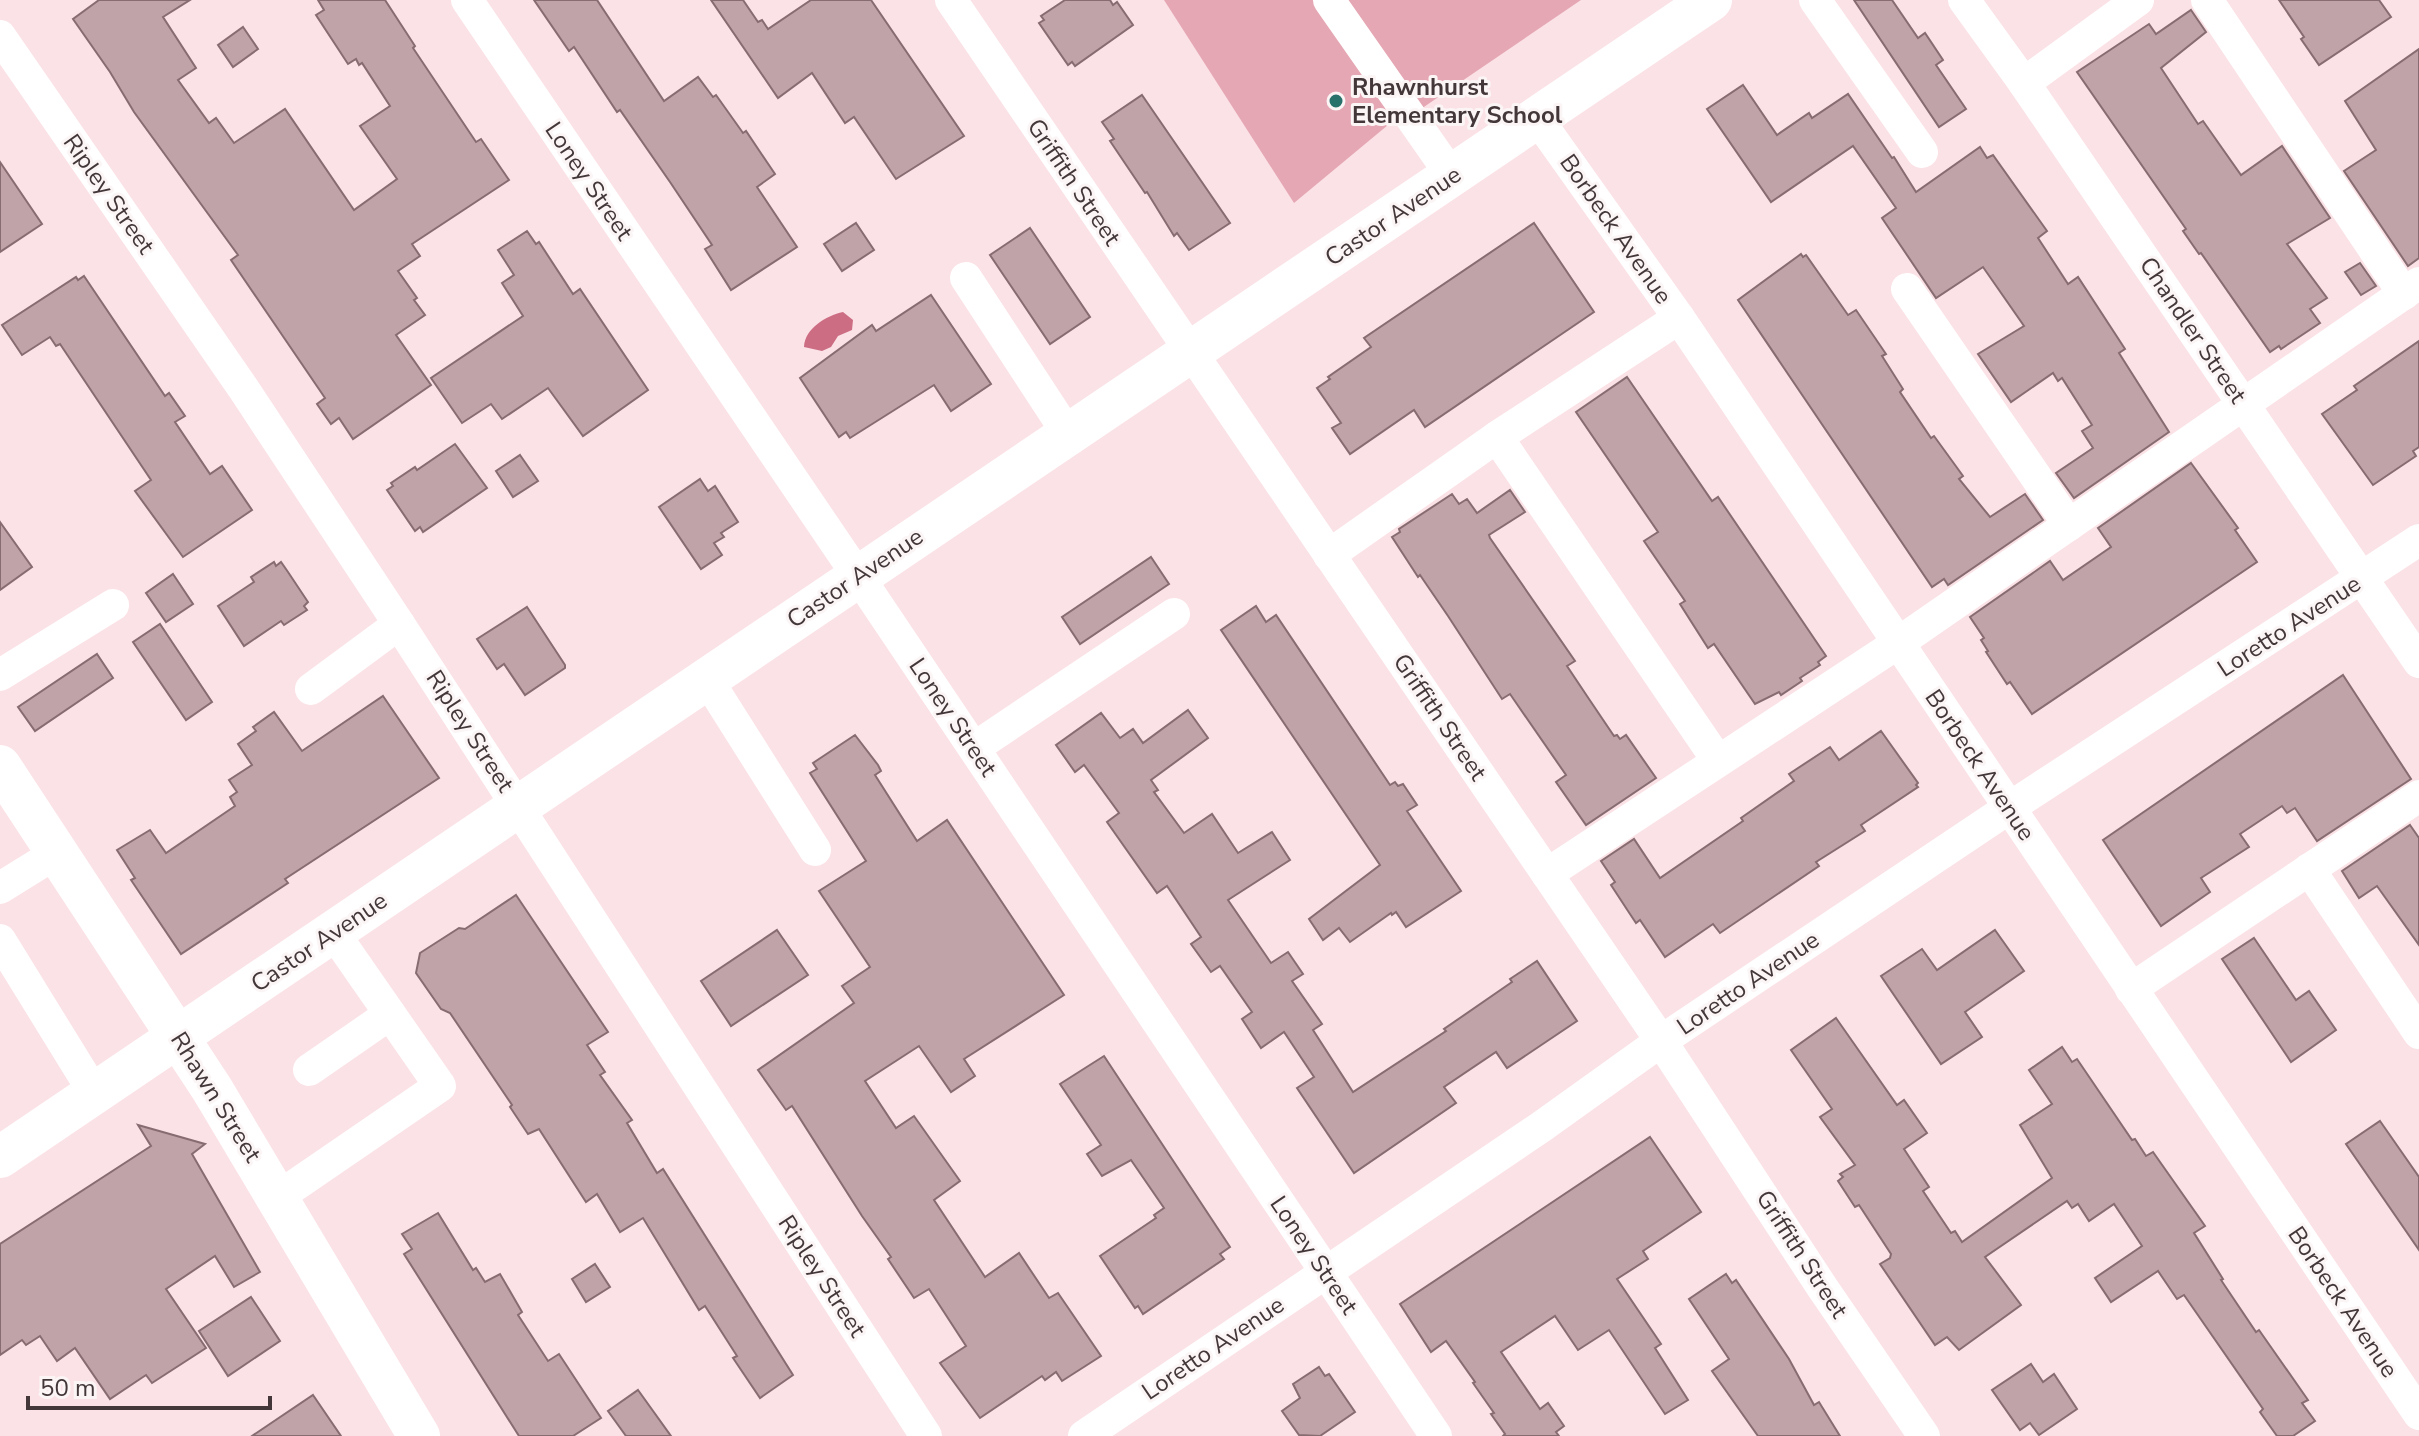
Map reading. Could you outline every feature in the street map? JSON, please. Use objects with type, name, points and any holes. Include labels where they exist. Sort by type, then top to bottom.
[{"type":"main road","name":"Castor Avenue","points":[[0,1157],[1711,0]]},
{"type":"main road","name":"Rhawn Street","points":[[0,766],[179,1036],[419,1436]]},
{"type":"street","name":"Loney Street","points":[[467,0],[1436,1436]]},
{"type":"street","name":"Griffith Street","points":[[951,0],[1661,1041],[1924,1436]]},
{"type":"street","points":[[1329,0],[1452,176]]},
{"type":"street","points":[[1815,0],[1922,152]]},
{"type":"street","name":"Chandler Street","points":[[1964,0],[2024,83],[2419,662]]},
{"type":"street","points":[[2024,83],[2138,0]]},
{"type":"street","points":[[1547,874],[1898,643],[2412,288],[2207,0]]},
{"type":"street","name":"Ripley Street","points":[[0,36],[245,391],[520,807],[926,1436]]},
{"type":"street","name":"Borbeck Avenue","points":[[1537,118],[1679,318],[2419,1414]]},
{"type":"street","points":[[966,278],[1068,434]]},
{"type":"street","points":[[1907,289],[2069,525]]},
{"type":"street","points":[[1329,555],[1497,437],[1679,318]]},
{"type":"street","points":[[1497,437],[1718,761]]},
{"type":"street","name":"Loretto Avenue","points":[[1084,1436],[1541,1127],[1661,1041],[2009,808],[2419,540]]},
{"type":"street","points":[[0,675],[113,605]]},
{"type":"street","points":[[974,748],[1174,614]]},
{"type":"street","points":[[311,689],[399,624]]},
{"type":"street","points":[[707,679],[815,850]]},
{"type":"street","points":[[2131,989],[2419,796]]},
{"type":"street","points":[[0,888],[58,852]]},
{"type":"street","points":[[2309,869],[2419,1033]]},
{"type":"street","points":[[278,1197],[440,1086],[333,932]]},
{"type":"street","points":[[0,940],[95,1094]]},
{"type":"street","points":[[309,1070],[390,1014]]},
{"type":"shaded area","points":[[1164,0],[1316,0],[1394,120],[1294,203]]},
{"type":"shaded area","points":[[1338,0],[1581,0],[1415,113]]},
{"type":"shaded area","points":[[843,312],[853,320],[852,330],[838,336],[831,347],[822,351],[804,347],[812,329],[830,316]]},
{"type":"building","points":[[99,0],[190,0],[163,17],[196,68],[178,80],[209,123],[216,118],[234,143],[285,109],[354,210],[397,179],[360,126],[390,106],[362,63],[359,65],[356,59],[348,64],[316,15],[324,10],[318,0],[385,0],[476,142],[481,139],[509,180],[412,244],[420,256],[398,271],[425,315],[396,335],[431,385],[353,439],[339,418],[331,424],[317,404],[325,398],[231,260],[238,255],[134,112],[73,19]]},
{"type":"building","points":[[534,0],[597,0],[664,101],[698,77],[713,97],[716,95],[743,133],[746,131],[775,174],[757,187],[797,247],[731,290],[705,249],[712,245],[670,182],[620,110],[617,112],[574,47],[569,51]]},
{"type":"building","points":[[711,0],[743,0],[758,22],[762,20],[768,29],[811,0],[871,0],[964,136],[896,179],[854,117],[845,123],[812,73],[778,98]]},
{"type":"building","points":[[1065,0],[1110,0],[1113,5],[1117,2],[1133,25],[1075,66],[1072,62],[1068,65],[1039,23],[1044,20],[1041,16]]},
{"type":"building","points":[[1854,0],[1892,0],[1918,38],[1925,33],[1943,60],[1936,65],[1966,109],[1939,127]]},
{"type":"building","points":[[2279,0],[2379,0],[2391,17],[2319,65]]},
{"type":"building","points":[[2191,10],[2206,32],[2161,68],[2198,124],[2203,121],[2241,175],[2282,146],[2330,218],[2287,244],[2327,298],[2310,309],[2320,323],[2281,349],[2279,346],[2270,352],[2183,231],[2186,229],[2077,72],[2149,24],[2156,34]]},
{"type":"building","points":[[243,27],[258,49],[233,67],[218,45]]},
{"type":"building","points":[[2419,49],[2419,258],[2408,266],[2344,171],[2376,150],[2345,101]]},
{"type":"building","points":[[1743,85],[1777,135],[1809,113],[1812,118],[1848,94],[1916,192],[1980,147],[1987,158],[1993,155],[2047,231],[2038,238],[2068,284],[2078,277],[2125,349],[2119,353],[2169,432],[2074,498],[2056,473],[2093,448],[2082,431],[2092,425],[2062,378],[2058,381],[2053,373],[2011,402],[1978,354],[2024,326],[1983,267],[1936,298],[1882,218],[1896,208],[1853,146],[1771,202],[1707,109]]},
{"type":"building","points":[[1142,95],[1230,223],[1189,250],[1177,233],[1174,236],[1110,141],[1114,139],[1102,122]]},
{"type":"building","points":[[0,162],[42,224],[0,252]]},
{"type":"building","points":[[856,223],[874,250],[842,271],[824,244]]},
{"type":"building","points":[[1534,223],[1594,312],[1425,427],[1414,410],[1350,454],[1332,428],[1341,423],[1317,388],[1371,347],[1364,338]]},
{"type":"building","points":[[1030,228],[1090,317],[1050,344],[990,255]]},
{"type":"building","points":[[527,231],[536,244],[539,242],[573,294],[580,289],[648,390],[583,436],[548,388],[502,419],[491,404],[462,423],[431,378],[523,316],[502,283],[514,275],[498,250]]},
{"type":"building","points":[[1801,254],[1803,257],[1806,255],[1848,315],[1856,310],[1886,354],[1882,356],[1903,389],[1900,392],[1931,438],[1934,436],[1963,476],[1959,479],[1990,517],[2025,494],[2043,520],[1948,585],[1944,579],[1932,587],[1738,300]]},
{"type":"building","points":[[2360,263],[2376,286],[2361,295],[2345,272]]},
{"type":"building","points":[[84,276],[165,396],[169,393],[185,416],[175,422],[210,474],[222,466],[252,510],[183,557],[135,491],[151,480],[60,344],[56,346],[50,337],[22,355],[2,325],[76,277],[78,280]]},
{"type":"building","points":[[931,295],[991,384],[951,411],[934,385],[850,438],[846,432],[839,437],[800,378],[872,325],[876,331]]},
{"type":"building","points":[[2419,341],[2419,447],[2413,451],[2416,456],[2373,485],[2322,414],[2357,390],[2354,386]]},
{"type":"building","points":[[1627,377],[1712,501],[1718,497],[1826,656],[1818,662],[1820,665],[1800,678],[1802,681],[1781,695],[1779,692],[1755,704],[1714,644],[1708,648],[1680,604],[1685,601],[1644,541],[1658,532],[1576,412]]},
{"type":"building","points":[[455,444],[487,488],[423,532],[420,527],[415,531],[387,490],[393,486],[391,483],[415,467],[417,470]]},
{"type":"building","points":[[520,455],[538,481],[513,497],[496,471]]},
{"type":"building","points":[[2191,463],[2238,528],[2235,530],[2257,562],[2032,714],[1986,652],[1981,640],[1984,638],[1970,617],[2050,561],[2063,580],[2111,547],[2098,528]]},
{"type":"building","points":[[700,479],[708,491],[715,486],[738,522],[721,533],[724,537],[714,543],[722,555],[701,569],[659,507]]},
{"type":"building","points":[[1510,490],[1525,512],[1489,535],[1490,538],[1575,661],[1567,666],[1614,736],[1620,739],[1626,735],[1656,778],[1586,825],[1556,782],[1566,775],[1510,694],[1502,699],[1392,537],[1400,532],[1399,529],[1452,494],[1459,504],[1467,499],[1477,513]]},
{"type":"building","points":[[0,522],[32,567],[0,590]]},
{"type":"building","points":[[1151,557],[1169,584],[1080,644],[1062,617]]},
{"type":"building","points":[[274,562],[276,566],[281,562],[288,572],[308,602],[304,606],[307,610],[284,625],[281,621],[244,646],[218,606],[254,582],[251,577]]},
{"type":"building","points":[[173,574],[193,604],[166,622],[146,593]]},
{"type":"building","points":[[1256,606],[1266,622],[1276,615],[1390,785],[1395,782],[1398,786],[1403,784],[1417,805],[1407,811],[1461,891],[1406,927],[1396,912],[1350,942],[1339,928],[1323,940],[1309,919],[1380,865],[1221,630]]},
{"type":"building","points":[[527,607],[565,668],[525,695],[504,664],[497,669],[477,639]]},
{"type":"building","points":[[160,624],[212,702],[186,720],[133,642]]},
{"type":"building","points":[[97,654],[113,678],[35,731],[18,707]]},
{"type":"building","points":[[2343,675],[2411,779],[2317,841],[2295,808],[2287,813],[2282,806],[2240,834],[2249,847],[2201,878],[2210,892],[2161,926],[2103,840]]},
{"type":"building","points":[[383,696],[439,778],[285,879],[288,883],[181,954],[131,880],[135,878],[117,850],[150,830],[166,853],[235,806],[230,797],[237,792],[229,780],[252,765],[238,744],[256,731],[253,727],[274,712],[302,751]]},
{"type":"building","points":[[1188,710],[1208,738],[1151,780],[1158,790],[1154,792],[1184,833],[1212,814],[1238,853],[1272,832],[1290,860],[1228,900],[1271,963],[1288,952],[1303,974],[1292,981],[1322,1024],[1313,1030],[1353,1092],[1446,1031],[1444,1029],[1537,961],[1577,1021],[1507,1068],[1496,1052],[1444,1087],[1456,1103],[1354,1173],[1297,1088],[1314,1077],[1284,1032],[1261,1048],[1242,1019],[1252,1012],[1220,966],[1211,972],[1191,944],[1201,937],[1167,886],[1157,893],[1107,822],[1119,813],[1084,765],[1075,772],[1056,745],[1101,713],[1120,738],[1133,729],[1143,743]]},
{"type":"building","points":[[1881,731],[1918,787],[1861,825],[1865,831],[1816,862],[1819,866],[1720,933],[1713,924],[1665,957],[1640,920],[1636,923],[1628,911],[1611,885],[1615,882],[1601,861],[1634,839],[1660,878],[1743,821],[1741,818],[1794,781],[1789,774],[1830,747],[1839,760]]},
{"type":"building","points":[[855,735],[878,765],[881,771],[875,775],[917,841],[947,820],[1064,995],[964,1059],[975,1076],[951,1092],[919,1046],[865,1081],[896,1128],[914,1116],[960,1181],[934,1200],[985,1277],[1019,1253],[1049,1298],[1058,1293],[1101,1356],[1062,1381],[1056,1372],[1045,1380],[1042,1376],[980,1418],[940,1363],[966,1346],[929,1289],[914,1298],[888,1259],[891,1257],[792,1106],[786,1110],[758,1070],[854,1003],[842,986],[870,967],[819,891],[866,861],[810,773],[817,769],[813,763]]},
{"type":"building","points":[[2410,825],[2419,838],[2419,945],[2377,886],[2359,898],[2342,871]]},
{"type":"building","points":[[516,895],[608,1032],[587,1045],[605,1072],[600,1075],[632,1120],[627,1123],[657,1173],[663,1169],[793,1375],[760,1398],[733,1358],[737,1356],[705,1306],[699,1310],[643,1218],[620,1232],[597,1194],[586,1202],[539,1129],[528,1134],[450,1013],[441,1009],[416,973],[420,953],[459,928],[465,929]]},
{"type":"building","points":[[777,930],[808,975],[731,1026],[701,981]]},
{"type":"building","points":[[1995,930],[2024,971],[1965,1012],[1982,1037],[1941,1064],[1881,976],[1922,949],[1937,970]]},
{"type":"building","points":[[2254,938],[2296,1000],[2309,991],[2336,1030],[2291,1062],[2222,959]]},
{"type":"building","points":[[1836,1018],[1897,1105],[1904,1100],[1927,1133],[1904,1149],[1929,1187],[1923,1191],[1951,1233],[1955,1231],[1962,1242],[2052,1178],[2020,1125],[2052,1104],[2029,1070],[2062,1047],[2072,1062],[2077,1059],[2132,1140],[2135,1139],[2146,1156],[2153,1152],[2205,1226],[2194,1233],[2256,1332],[2259,1330],[2308,1400],[2302,1403],[2315,1421],[2293,1436],[2277,1436],[2260,1412],[2263,1409],[2184,1295],[2177,1299],[2158,1271],[2111,1302],[2095,1278],[2142,1246],[2114,1204],[2089,1221],[2078,1204],[2072,1208],[2067,1201],[1985,1257],[2021,1305],[1959,1350],[1947,1337],[1935,1345],[1880,1264],[1891,1254],[1859,1205],[1855,1207],[1838,1181],[1843,1177],[1840,1174],[1855,1165],[1820,1117],[1832,1109],[1791,1050]]},
{"type":"building","points":[[1104,1056],[1230,1247],[1220,1254],[1224,1259],[1143,1314],[1138,1306],[1135,1308],[1100,1256],[1156,1218],[1154,1215],[1164,1208],[1131,1160],[1102,1176],[1087,1154],[1101,1145],[1060,1084]]},
{"type":"building","points":[[2380,1121],[2419,1177],[2419,1250],[2346,1144]]},
{"type":"building","points":[[138,1125],[205,1144],[192,1154],[260,1272],[234,1287],[215,1256],[166,1289],[206,1348],[152,1383],[146,1375],[110,1399],[75,1348],[57,1361],[40,1336],[26,1345],[22,1340],[0,1355],[0,1244],[151,1146]]},
{"type":"building","points":[[1650,1137],[1701,1212],[1643,1251],[1648,1259],[1617,1279],[1661,1344],[1655,1348],[1688,1400],[1665,1414],[1609,1330],[1578,1350],[1555,1316],[1501,1352],[1540,1409],[1548,1403],[1564,1426],[1556,1432],[1559,1436],[1503,1436],[1505,1434],[1491,1414],[1494,1413],[1446,1341],[1431,1352],[1400,1304]]},
{"type":"building","points":[[438,1213],[473,1270],[476,1268],[485,1282],[500,1274],[522,1312],[518,1315],[548,1361],[559,1354],[601,1418],[573,1436],[519,1436],[404,1254],[412,1249],[402,1234]]},
{"type":"building","points":[[595,1264],[610,1287],[586,1302],[572,1279]]},
{"type":"building","points":[[1726,1274],[1732,1283],[1736,1280],[1789,1359],[1814,1405],[1819,1402],[1840,1436],[1758,1436],[1712,1371],[1729,1359],[1689,1299]]},
{"type":"building","points":[[251,1297],[280,1341],[228,1376],[199,1331]]},
{"type":"building","points":[[2031,1364],[2043,1382],[2054,1374],[2077,1409],[2039,1435],[2030,1423],[2020,1430],[1992,1390]]},
{"type":"building","points":[[1319,1367],[1325,1376],[1329,1374],[1355,1412],[1320,1436],[1299,1435],[1282,1411],[1300,1398],[1293,1384]]},
{"type":"building","points":[[638,1390],[671,1436],[626,1436],[608,1411]]},
{"type":"building","points":[[313,1395],[341,1436],[252,1436]]},
{"type":"place","name":"Rhawnhurst Elementary School","points":[[1336,101]]}]
